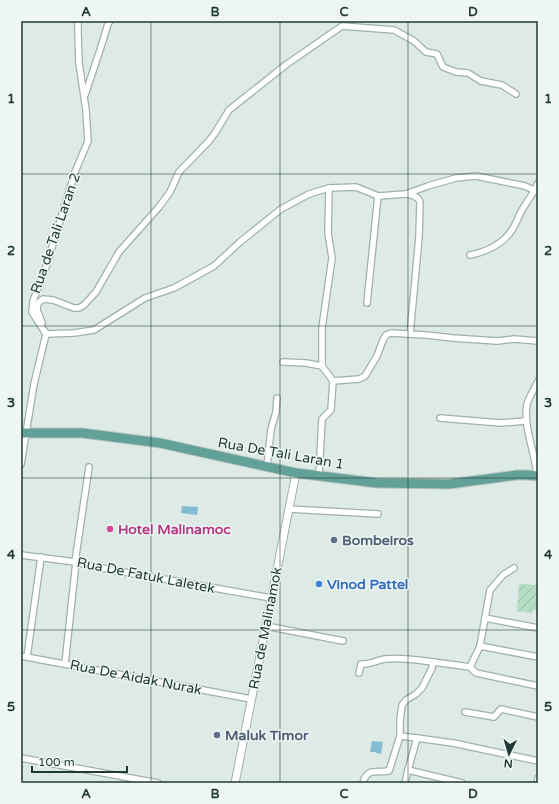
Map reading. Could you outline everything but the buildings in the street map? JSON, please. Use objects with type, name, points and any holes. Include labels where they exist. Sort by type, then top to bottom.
[{"type":"main road","name":"Rua De Tali Laran 1","points":[[24,433],[82,433],[160,443],[296,473],[377,483],[449,484],[517,475],[538,476]]},
{"type":"street","name":"Rua de Tali Laran 2","points":[[46,334],[32,312],[32,301],[45,270],[75,172],[88,141],[86,110],[79,63],[78,21]]},
{"type":"street","points":[[84,97],[110,21]]},
{"type":"street","points":[[21,464],[24,433],[46,334],[37,310],[38,303],[44,299],[53,300],[74,308],[79,308],[84,305],[96,292],[119,252],[159,207],[170,192],[179,172],[215,133],[229,110],[287,64],[342,26],[394,30],[414,41],[426,52],[437,54],[443,68],[456,72],[468,73],[481,81],[502,85],[516,94]]},
{"type":"street","points":[[46,334],[74,333],[94,330],[144,298],[174,288],[214,266],[240,242],[281,209],[309,194],[329,188],[356,187],[378,196],[406,194],[456,178],[476,176],[517,184],[537,191]]},
{"type":"street","points":[[470,255],[479,253],[500,244],[511,231],[522,210],[537,191],[538,184]]},
{"type":"street","points":[[319,475],[322,419],[331,410],[333,381],[322,366],[322,328],[332,258],[328,233],[329,188]]},
{"type":"street","points":[[406,194],[414,196],[420,202],[419,238],[410,334]]},
{"type":"street","points":[[367,303],[378,196]]},
{"type":"street","points":[[333,381],[359,379],[364,376],[374,362],[382,340],[386,335],[392,333],[497,341],[514,339],[538,341]]},
{"type":"street","points":[[283,362],[322,366]]},
{"type":"street","points":[[538,381],[528,403],[526,421],[538,476]]},
{"type":"street","points":[[266,466],[271,429],[276,412],[277,398]]},
{"type":"street","points":[[440,418],[501,423],[526,421]]},
{"type":"street","points":[[65,664],[75,562],[89,467]]},
{"type":"street","name":"Rua de Malinamok","points":[[235,783],[296,473]]},
{"type":"street","points":[[289,509],[378,514]]},
{"type":"street","name":"Rua De Fatuk Laletek","points":[[21,554],[75,562],[271,598]]},
{"type":"street","points":[[24,657],[41,557]]},
{"type":"street","points":[[470,667],[480,646],[490,590],[503,575],[514,568]]},
{"type":"street","points":[[485,618],[538,628]]},
{"type":"street","points":[[266,626],[343,642]]},
{"type":"street","points":[[480,646],[538,657]]},
{"type":"street","name":"Rua De Aidak Nurak","points":[[24,657],[251,699]]},
{"type":"street","points":[[359,673],[361,664],[363,665],[373,661],[386,659],[409,659],[470,667],[476,672],[538,686]]},
{"type":"street","points":[[363,783],[367,774],[372,771],[390,771],[400,736],[402,705],[406,700],[422,688],[432,668],[433,662]]},
{"type":"street","points":[[465,712],[494,717],[501,709],[538,717]]},
{"type":"street","points":[[400,736],[453,743],[538,761]]},
{"type":"street","points":[[405,783],[417,738]]},
{"type":"street","points":[[21,758],[158,783]]},
{"type":"street","points":[[408,770],[462,783]]},
{"type":"street","points":[[537,783],[538,778]]},
{"type":"green space","points":[[519,584],[538,585],[538,615],[536,615],[536,610],[533,610],[532,613],[517,611]]},
{"type":"water","points":[[182,506],[198,507],[197,515],[181,513]]},
{"type":"water","points":[[372,741],[383,742],[381,754],[370,752]]},
{"type":"place","name":"Hotel Malinamoc","points":[[110,529]]},
{"type":"place","name":"Bombeiros","points":[[334,540]]},
{"type":"place","name":"Vinod Pattel","points":[[319,584]]},
{"type":"place","name":"Maluk Timor","points":[[217,735]]}]
